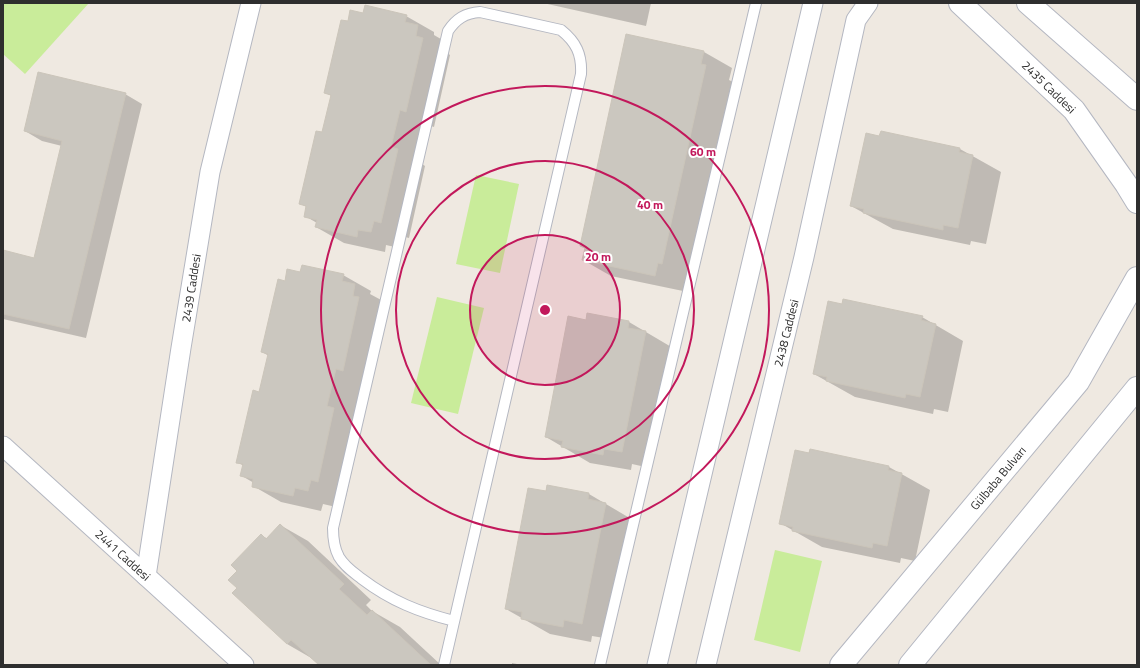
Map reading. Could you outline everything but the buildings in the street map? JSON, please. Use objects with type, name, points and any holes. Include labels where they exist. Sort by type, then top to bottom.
[{"type":"street","name":"2439 Caddesi","points":[[146,576],[210,172],[251,3]]},
{"type":"street","points":[[657,665],[813,3]]},
{"type":"street","name":"2438 Caddesi","points":[[706,665],[804,258],[856,20],[868,3]]},
{"type":"street","name":"2435 Caddesi","points":[[960,3],[1074,110],[1137,202]]},
{"type":"street","points":[[1028,3],[1137,99]]},
{"type":"street","name":"Gülbaba Bulvarı","points":[[841,665],[1078,382],[1137,278]]},
{"type":"street","points":[[910,665],[1137,388]]},
{"type":"street","name":"2441 Caddesi","points":[[3,446],[244,665]]},
{"type":"lane","points":[[600,665],[756,3]]},
{"type":"lane","points":[[444,665],[581,74],[580,56],[577,48],[570,38],[561,30],[480,12],[463,16],[454,22],[448,31],[332,528],[334,547],[339,557],[346,566],[377,590],[402,604],[454,621]]},
{"type":"green space","points":[[3,3],[89,3],[25,74],[3,54]]},
{"type":"green space","points":[[476,175],[519,184],[500,273],[456,264]]},
{"type":"green space","points":[[437,297],[484,308],[458,414],[411,403]]},
{"type":"green space","points":[[775,550],[822,561],[800,652],[754,640]]}]
